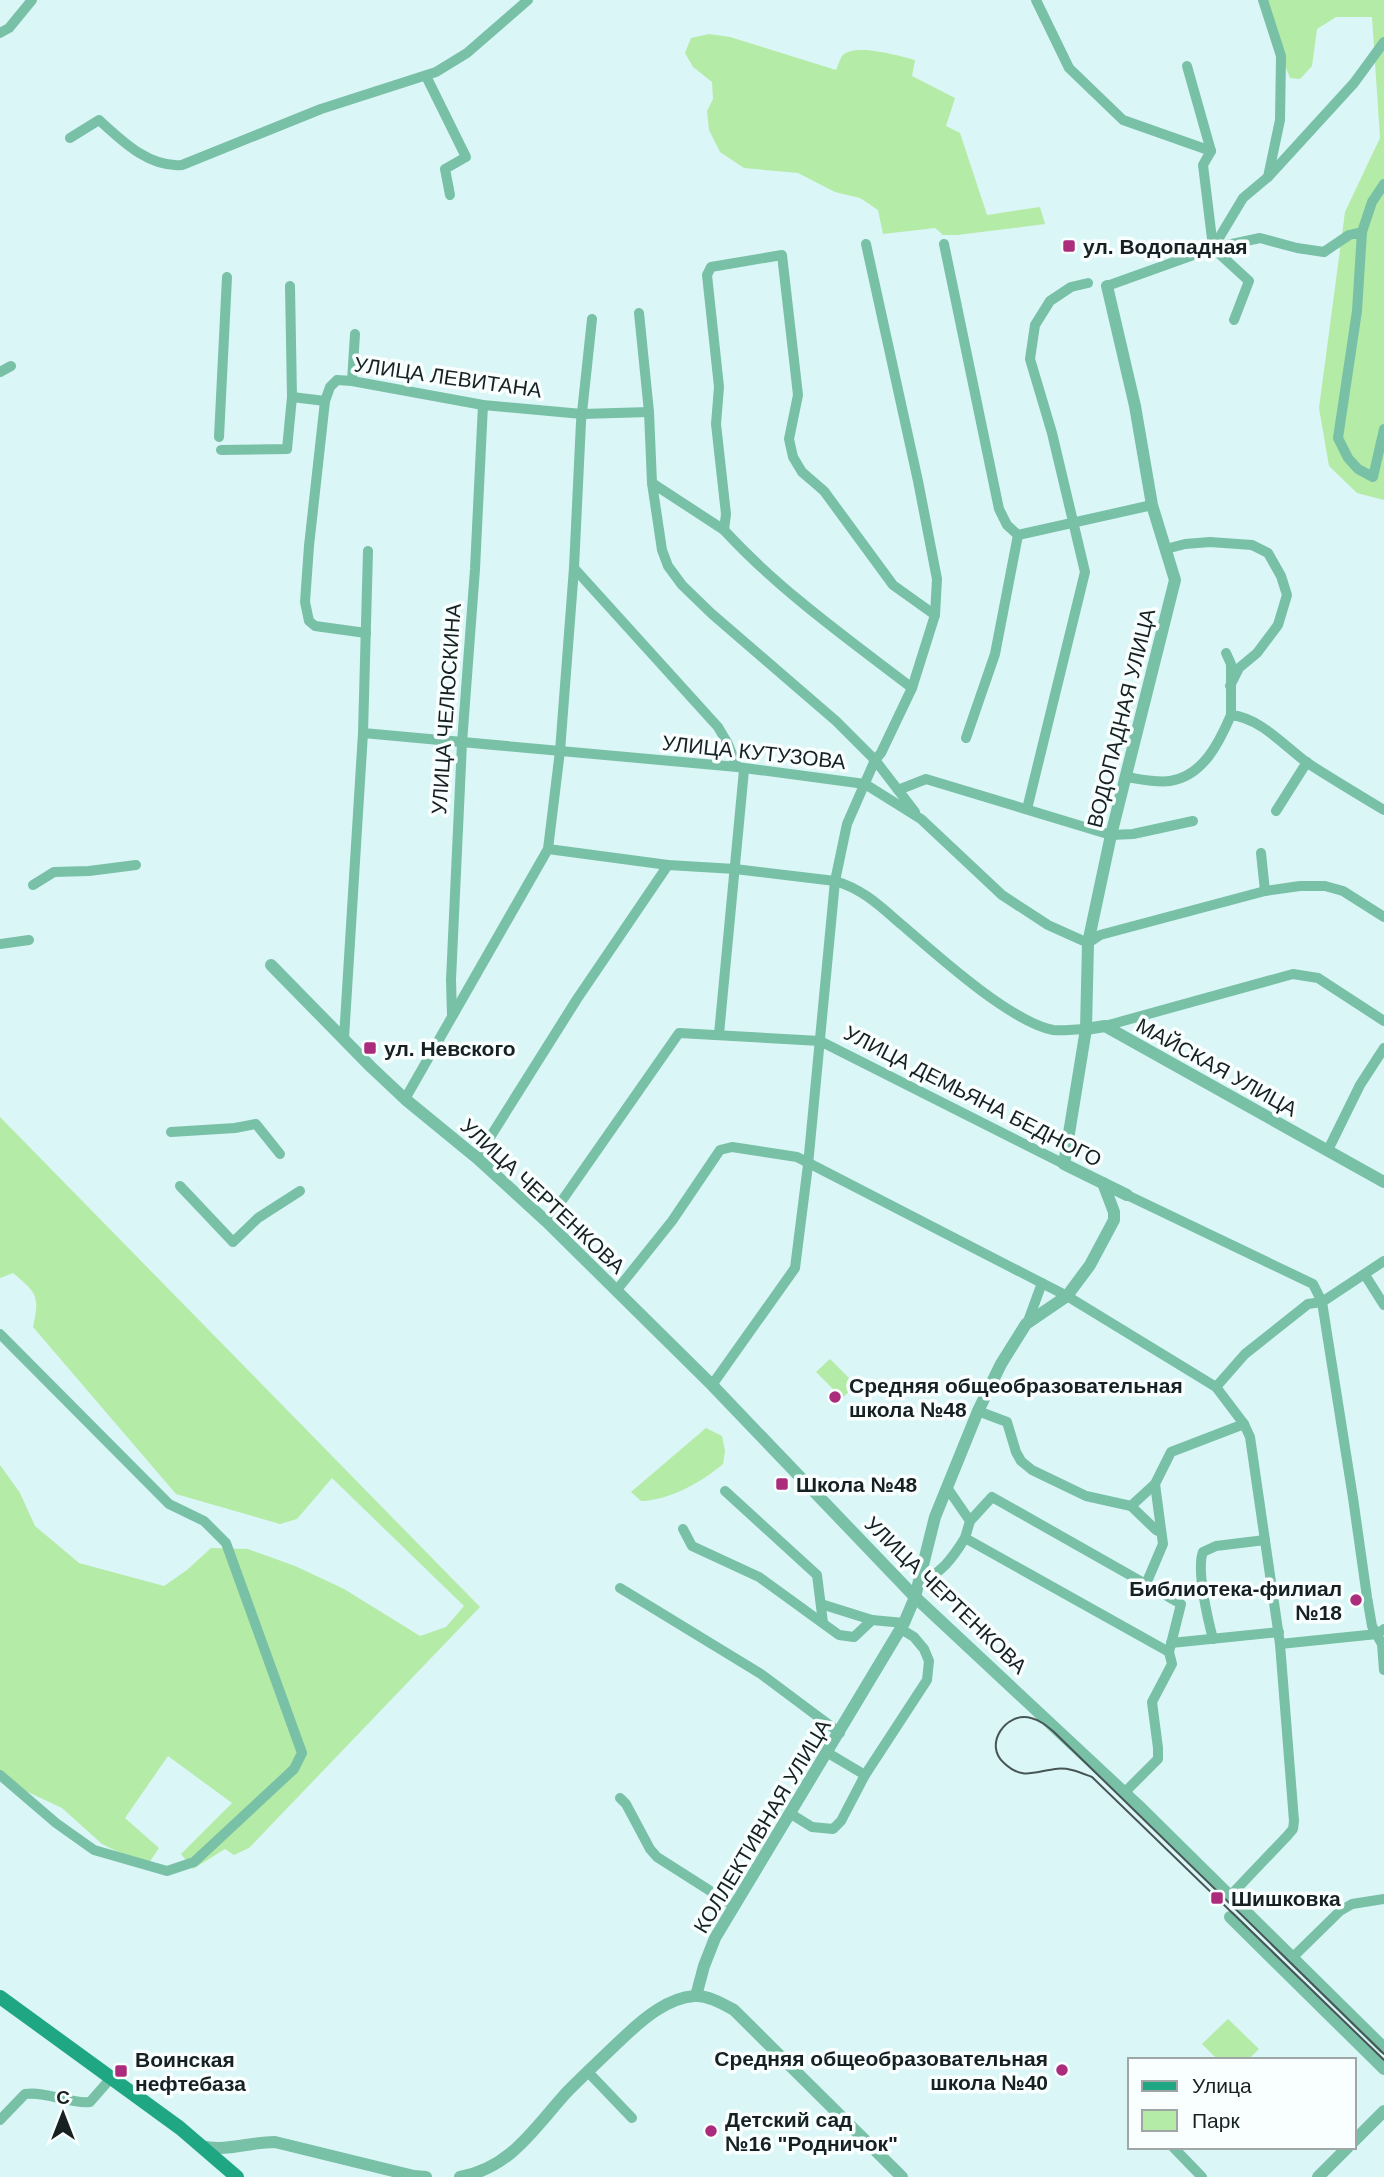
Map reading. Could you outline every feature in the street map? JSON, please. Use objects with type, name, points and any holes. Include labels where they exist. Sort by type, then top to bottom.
[{"type":"main road","points":[[0,1997],[180,2128],[237,2177]]},
{"type":"street","points":[[0,33],[9,28],[32,0]]},
{"type":"street","points":[[70,138],[99,120],[149,159],[169,166],[182,165],[321,109],[436,72],[467,52],[528,0]]},
{"type":"street","points":[[1036,0],[1069,68],[1123,120],[1211,150]]},
{"type":"street","points":[[1263,0],[1281,56],[1280,120],[1268,177]]},
{"type":"street","points":[[1213,248],[1243,198],[1268,177],[1354,83],[1384,42]]},
{"type":"street","points":[[1187,66],[1211,150],[1203,165],[1213,248],[1249,281],[1234,320]]},
{"type":"street","points":[[426,76],[466,157],[445,169],[450,195]]},
{"type":"street","points":[[1384,184],[1372,202],[1362,232],[1357,311],[1338,438],[1344,452],[1358,469],[1373,477],[1384,429]]},
{"type":"street","points":[[1107,286],[1213,248],[1260,238],[1324,252],[1349,234],[1362,232]]},
{"type":"street","points":[[712,1385],[794,1268],[808,1165],[835,880],[846,824],[912,688],[935,615],[935,566],[866,244]]},
{"type":"street","points":[[944,244],[999,509],[1007,525],[1018,536]]},
{"type":"street","points":[[724,530],[726,514],[716,424],[719,387],[706,275],[711,268],[782,255],[798,395],[789,439],[793,457],[802,472],[824,491],[894,584],[935,615]]},
{"type":"street","points":[[219,437],[227,277]]},
{"type":"street","points":[[1027,810],[1085,572],[1052,433],[1030,359],[1035,325],[1050,301],[1071,288],[1088,283]]},
{"type":"street","points":[[221,450],[287,449],[292,397],[290,286]]},
{"type":"street","name":"ВОДОПАДНАЯ УЛИЦА","points":[[1064,1164],[1086,1029],[1088,943],[1111,835],[1175,580],[1152,505],[1135,406],[1107,286]]},
{"type":"street","points":[[639,313],[649,412],[652,483],[662,550],[668,566],[682,585],[836,721],[875,760],[921,820]]},
{"type":"street","points":[[405,1099],[548,849],[560,751],[582,414],[592,318]]},
{"type":"street","points":[[352,381],[355,334]]},
{"type":"street","points":[[0,372],[11,366]]},
{"type":"street","name":"УЛИЦА ЛЕВИТАНА","points":[[325,401],[330,387],[337,380],[483,405],[582,414],[649,412]]},
{"type":"street","points":[[292,397],[325,401],[312,508],[305,602],[309,621],[315,626],[366,633]]},
{"type":"street","name":"УЛИЦА ЧЕЛЮСКИНА","points":[[452,1016],[451,980],[462,743],[475,569],[483,405]]},
{"type":"street","points":[[652,483],[724,530],[748,557],[912,688]]},
{"type":"street","points":[[1018,536],[1152,505]]},
{"type":"street","points":[[966,738],[995,654],[1018,536]]},
{"type":"street","points":[[1166,549],[1210,542],[1252,545],[1268,553],[1281,576],[1287,595],[1278,625],[1257,653],[1239,668],[1230,686]]},
{"type":"street","points":[[345,1038],[363,733],[368,551]]},
{"type":"street","points":[[574,568],[718,727],[741,768],[735,869],[719,1034]]},
{"type":"street","points":[[1126,776],[1169,781],[1202,767],[1231,715],[1231,664],[1226,653]]},
{"type":"street","points":[[1231,715],[1240,716],[1259,726],[1307,762],[1384,810]]},
{"type":"street","name":"УЛИЦА КУТУЗОВА","points":[[363,733],[741,768],[865,784],[921,820],[1002,895],[1048,925],[1088,943]]},
{"type":"street","points":[[1276,811],[1307,762]]},
{"type":"street","points":[[898,790],[926,779],[1111,835],[1133,834],[1193,821]]},
{"type":"street","points":[[548,849],[668,865],[835,880],[851,885],[870,897],[962,975],[1028,1020],[1053,1030],[1086,1029]]},
{"type":"street","points":[[1261,853],[1265,891]]},
{"type":"street","points":[[33,885],[54,872],[136,865]]},
{"type":"street","points":[[477,1158],[577,999],[668,865]]},
{"type":"street","points":[[1088,943],[1100,934],[1265,891],[1325,886],[1343,891],[1384,917]]},
{"type":"street","points":[[0,944],[29,940]]},
{"type":"street","name":"УЛИЦА ЧЕРТЕНКОВА","points":[[271,965],[405,1099],[477,1158],[547,1222],[916,1590],[1384,2048]]},
{"type":"street","points":[[1105,1026],[1293,974],[1318,978],[1384,1021]]},
{"type":"street","name":"МАЙСКАЯ УЛИЦА","points":[[1086,1029],[1105,1026],[1384,1182]]},
{"type":"street","name":"УЛИЦА ДЕМЬЯНА БЕДНОГО","points":[[547,1222],[679,1033],[820,1041],[1064,1164],[1313,1284],[1322,1301]]},
{"type":"street","points":[[1328,1150],[1360,1085],[1384,1048]]},
{"type":"street","points":[[171,1132],[256,1124],[280,1154]]},
{"type":"street","points":[[616,1291],[672,1221],[720,1150],[732,1146],[797,1157],[1067,1296],[1216,1387],[1244,1424],[1250,1437],[1279,1632],[1293,1829],[1229,1897]]},
{"type":"street","points":[[1026,1324],[1067,1296],[1090,1265],[1114,1220],[1114,1212],[1103,1183]]},
{"type":"street","points":[[180,1186],[233,1242],[258,1218],[300,1191]]},
{"type":"street","points":[[1216,1387],[1245,1354],[1308,1304],[1322,1301],[1384,1261]]},
{"type":"street","points":[[1365,1275],[1384,1305]]},
{"type":"street","points":[[1026,1324],[1042,1283]]},
{"type":"street","points":[[1322,1301],[1367,1597],[1372,1626],[1380,1632],[1384,1670]]},
{"type":"street","name":"КОЛЛЕКТИВНАЯ УЛИЦА","points":[[696,1996],[715,1938],[902,1626],[916,1590],[935,1517],[978,1410],[1001,1364],[1026,1324]]},
{"type":"street","points":[[0,1334],[169,1504],[204,1521],[226,1543],[302,1753],[294,1769],[194,1861],[167,1871],[94,1850],[56,1823],[0,1774]]},
{"type":"street","points":[[978,1410],[1007,1422],[1016,1452],[1021,1461],[1032,1470],[1086,1496],[1131,1506],[1161,1532]]},
{"type":"street","points":[[1131,1506],[1155,1484],[1171,1452],[1244,1424]]},
{"type":"street","points":[[1146,1584],[1163,1544],[1155,1484]]},
{"type":"street","points":[[948,1489],[970,1521]]},
{"type":"street","points":[[725,1491],[817,1575],[823,1623]]},
{"type":"street","points":[[916,1590],[934,1577],[957,1552],[970,1521],[992,1497],[1181,1604],[1170,1647],[1172,1664],[1152,1702],[1158,1759],[1124,1793]]},
{"type":"street","points":[[684,1529],[692,1546],[758,1577],[839,1635],[854,1637],[872,1620]]},
{"type":"street","points":[[965,1538],[1170,1647],[1279,1632]]},
{"type":"street","points":[[1213,1639],[1207,1616],[1201,1567],[1203,1552],[1216,1546],[1265,1540]]},
{"type":"street","points":[[620,1588],[761,1674],[840,1733]]},
{"type":"street","points":[[791,1814],[812,1827],[833,1829],[841,1821],[865,1774],[882,1751],[890,1733],[920,1693],[930,1670],[929,1661],[920,1643],[902,1626],[821,1604]]},
{"type":"street","points":[[1280,1644],[1380,1632]]},
{"type":"street","points":[[828,1753],[865,1774]]},
{"type":"street","points":[[620,1798],[657,1857],[734,1906]]},
{"type":"street","points":[[1292,1958],[1340,1911],[1352,1904],[1384,1899]]},
{"type":"street","points":[[1230,1917],[1384,2068]]},
{"type":"street","points":[[460,2177],[477,2174],[506,2158],[642,2020],[673,2001],[696,1996],[715,2000],[734,2010],[902,2177]]},
{"type":"street","points":[[588,2072],[632,2118]]},
{"type":"street","points":[[0,2120],[25,2094],[44,2094],[80,2103],[90,2102],[111,2078]]},
{"type":"street","points":[[1356,2139],[1384,2111]]},
{"type":"street","points":[[201,2146],[229,2149],[261,2142],[275,2142],[426,2177]]},
{"type":"street","points":[[222,2163],[229,2149]]},
{"type":"street","points":[[1175,2149],[1202,2177]]},
{"type":"street","points":[[1318,2177],[1346,2149]]},
{"type":"green space","points":[[1259,0],[1384,0],[1384,500],[1357,493],[1329,466],[1319,408],[1345,212],[1380,138],[1372,17],[1336,17],[1317,29],[1312,66],[1300,79],[1290,78]]},
{"type":"green space","points":[[709,34],[730,37],[836,70],[843,55],[858,50],[915,60],[912,76],[955,98],[946,126],[960,133],[987,215],[1040,207],[1045,224],[957,235],[943,235],[935,228],[883,234],[878,210],[860,198],[835,192],[798,173],[744,168],[720,152],[709,130],[707,111],[713,99],[712,82],[693,67],[685,53],[691,38]]},
{"type":"green space","points":[[0,1117],[480,1607],[249,1848],[234,1855],[225,1849],[193,1869],[181,1854],[232,1803],[168,1756],[125,1818],[159,1848],[147,1866],[102,1844],[62,1808],[0,1779],[0,1465],[20,1493],[35,1526],[79,1563],[164,1586],[211,1548],[248,1549],[295,1566],[344,1589],[420,1636],[446,1627],[464,1606],[332,1478],[297,1519],[280,1524],[176,1494],[33,1327],[36,1302],[32,1291],[13,1273],[0,1278]]},
{"type":"green space","points":[[830,1359],[856,1385],[842,1398],[816,1372]]},
{"type":"green space","points":[[706,1428],[722,1436],[725,1451],[723,1464],[705,1478],[674,1494],[641,1501],[631,1492]]},
{"type":"green space","points":[[1228,2019],[1259,2049],[1250,2058],[1216,2058],[1202,2044]]},
{"type":"tram line","points":[[1384,2054],[1054,1732],[1040,1722],[1022,1717],[1006,1724],[1000,1731],[996,1747],[998,1756],[1016,1772],[1034,1773],[1064,1769],[1092,1777],[1384,2060]]},
{"type":"place","name":"ул. Водопадная","points":[[1069,246]]},
{"type":"place","name":"ул. Невского","points":[[370,1048]]},
{"type":"place","name":"Средняя общеобразовательная школа №48","points":[[835,1397]]},
{"type":"place","name":"Школа №48","points":[[782,1484]]},
{"type":"place","name":"Библиотека-филиал №18","points":[[1356,1600]]},
{"type":"place","name":"Шишковка","points":[[1217,1898]]},
{"type":"place","name":"Средняя общеобразовательная школа №40","points":[[1062,2070]]},
{"type":"place","name":"Воинская нефтебаза","points":[[121,2071]]},
{"type":"place","name":"Детский сад №16 \"Родничок\"","points":[[711,2131]]}]
